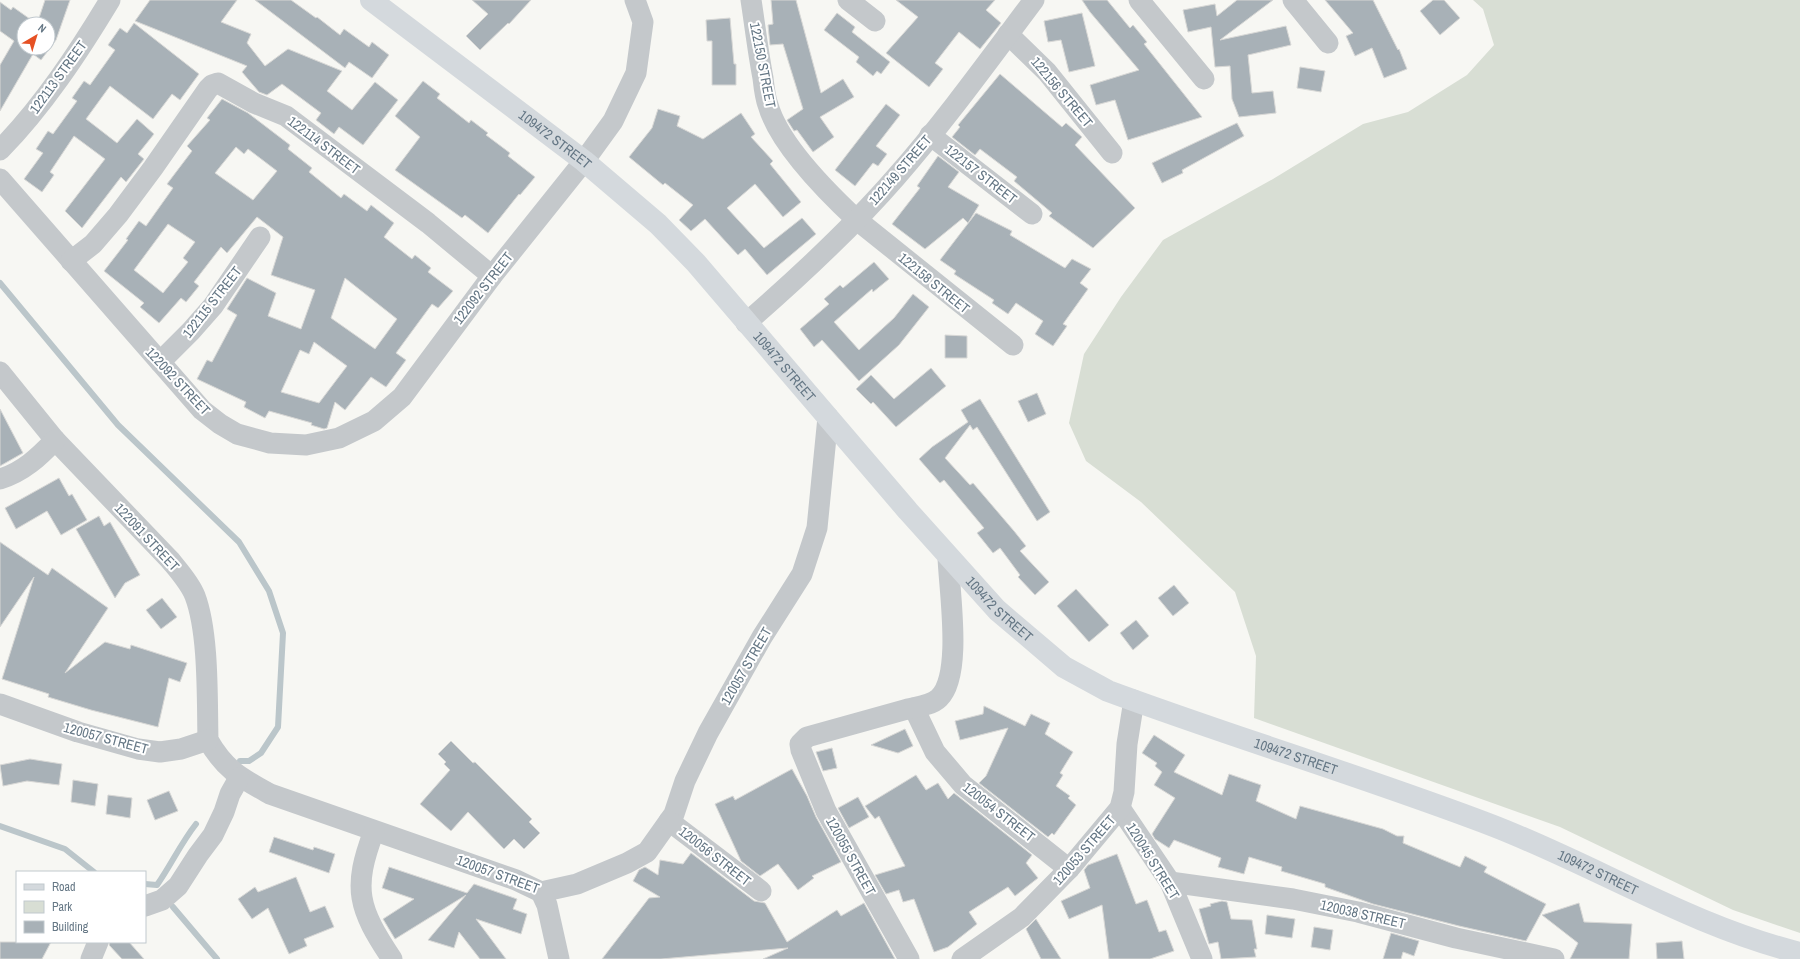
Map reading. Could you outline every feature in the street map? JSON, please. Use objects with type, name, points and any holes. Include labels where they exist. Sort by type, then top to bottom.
[{"type":"street","name":"122113 STREET","points":[[0,150],[33,113],[93,29],[110,0]]},
{"type":"street","name":"109472 STREET","points":[[371,0],[584,161],[658,224],[696,263],[948,557],[997,610],[1064,667],[1108,691],[1492,826],[1569,858],[1632,889],[1716,926],[1787,954]]},
{"type":"street","name":"122092 STREET","points":[[0,179],[202,410],[220,424],[237,434],[270,443],[306,445],[339,438],[374,420],[402,397],[492,276],[584,161],[613,121],[636,73],[644,22],[635,0]]},
{"type":"street","name":"122150 STREET","points":[[751,0],[756,41],[768,106],[781,133],[802,161],[838,202],[857,220]]},
{"type":"street","points":[[848,0],[875,21]]},
{"type":"street","name":"122149 STREET","points":[[746,323],[812,265],[857,220],[896,177],[1034,0]]},
{"type":"street","points":[[1139,0],[1204,79]]},
{"type":"street","points":[[1293,0],[1328,43]]},
{"type":"street","name":"122156 STREET","points":[[1008,34],[1047,72],[1112,153]]},
{"type":"street","name":"122114 STREET","points":[[71,261],[93,244],[114,220],[153,168],[208,89],[212,85],[218,83],[254,103],[286,116],[428,223],[492,276]]},
{"type":"street","name":"122157 STREET","points":[[930,135],[1032,214]]},
{"type":"street","name":"122158 STREET","points":[[857,220],[1013,345]]},
{"type":"street","name":"122115 STREET","points":[[160,362],[191,331],[213,306],[260,237]]},
{"type":"street","name":"122091 STREET","points":[[0,372],[55,440],[170,560],[182,574],[194,594],[200,612],[204,649],[208,740]]},
{"type":"street","name":"120057 STREET","points":[[0,704],[78,732],[138,749],[160,752],[181,749],[208,740],[215,753],[239,778],[270,794],[516,880],[540,892],[577,884],[647,852],[674,814],[685,781],[708,733],[762,638],[802,574],[817,528],[828,417]]},
{"type":"street","points":[[0,479],[22,470],[37,459],[55,440]]},
{"type":"street","points":[[914,708],[938,699],[946,686],[951,668],[954,641],[948,557]]},
{"type":"street","name":"120053 STREET","points":[[962,959],[1022,917],[1069,869],[1120,808],[1124,792],[1127,744],[1134,700]]},
{"type":"street","name":"120055 STREET","points":[[909,959],[826,811],[801,750],[800,744],[807,737],[914,708]]},
{"type":"street","name":"120054 STREET","points":[[914,708],[935,752],[964,785],[1069,869]]},
{"type":"street","points":[[146,906],[162,900],[178,886],[213,835],[224,812],[230,794],[239,778]]},
{"type":"street","name":"120045 STREET","points":[[1120,808],[1170,882],[1202,959]]},
{"type":"street","name":"120056 STREET","points":[[669,821],[761,891]]},
{"type":"street","points":[[374,831],[363,862],[361,897],[366,915],[392,959]]},
{"type":"street","name":"120038 STREET","points":[[1170,882],[1293,899],[1358,912],[1456,938],[1554,959]]},
{"type":"street","points":[[540,892],[547,905],[558,959]]},
{"type":"street","points":[[91,959],[98,943]]},
{"type":"green space","points":[[1473,0],[1800,0],[1800,933],[1733,910],[1560,827],[1254,718],[1256,656],[1235,592],[1141,502],[1086,461],[1069,423],[1084,354],[1121,297],[1163,240],[1273,179],[1363,124],[1408,112],[1467,75],[1494,45],[1483,9]]},
{"type":"building","points":[[45,0],[70,0],[56,40],[56,16],[40,16]]},
{"type":"building","points":[[150,0],[237,0],[221,22],[251,34],[247,43],[265,66],[288,49],[342,71],[327,91],[352,110],[375,82],[398,100],[363,145],[339,127],[334,134],[316,120],[321,113],[282,84],[267,95],[259,92],[242,72],[247,66],[135,21]]},
{"type":"building","points":[[255,0],[291,0],[316,18],[317,17],[340,35],[344,29],[369,47],[372,42],[389,55],[372,78],[349,62],[345,68]]},
{"type":"building","points":[[472,0],[531,0],[509,24],[508,23],[480,50],[466,36],[488,14]]},
{"type":"building","points":[[771,0],[796,0],[821,93],[843,79],[854,97],[820,117],[834,137],[813,152],[797,130],[794,131],[787,120],[803,109],[783,44],[770,45],[768,25],[773,24]]},
{"type":"building","points":[[896,0],[995,0],[986,10],[1001,23],[980,49],[959,32],[935,63],[943,69],[929,87],[886,53],[918,17]]},
{"type":"building","points":[[1082,0],[1107,0],[1130,28],[1133,25],[1147,42],[1144,44],[1202,117],[1128,140],[1115,100],[1096,105],[1090,85],[1139,70],[1090,12]]},
{"type":"building","points":[[1237,0],[1273,0],[1220,40],[1286,26],[1291,45],[1248,55],[1252,93],[1273,91],[1276,113],[1239,117],[1232,99],[1230,66],[1215,67],[1211,27],[1188,32],[1183,10],[1215,4],[1217,16]]},
{"type":"building","points":[[1325,0],[1373,0],[1398,50],[1399,49],[1407,69],[1384,78],[1372,48],[1355,56],[1346,36],[1353,33]]},
{"type":"building","points":[[1433,0],[1444,0],[1460,18],[1440,35],[1420,11]]},
{"type":"building","points":[[0,2],[11,10],[13,7],[26,16],[16,16],[16,56],[32,56],[0,111],[0,65],[14,41],[0,31]]},
{"type":"building","points":[[837,13],[855,27],[852,32],[890,62],[881,74],[877,71],[873,76],[856,62],[859,57],[824,30]]},
{"type":"building","points":[[1082,13],[1095,66],[1069,72],[1061,40],[1048,42],[1044,21]]},
{"type":"building","points":[[730,18],[734,64],[736,64],[736,85],[712,85],[712,41],[707,41],[706,20]]},
{"type":"building","points":[[134,23],[199,74],[180,100],[172,94],[153,119],[110,86],[86,119],[117,143],[137,119],[154,134],[138,154],[144,159],[126,182],[121,177],[82,228],[65,211],[105,159],[74,136],[50,172],[54,175],[42,192],[24,179],[43,153],[36,149],[48,131],[53,134],[77,101],[72,98],[84,81],[90,85],[115,50],[108,45],[120,28],[127,33]]},
{"type":"building","points":[[36,56],[44,56],[41,60]]},
{"type":"building","points":[[1300,67],[1325,71],[1321,92],[1297,88]]},
{"type":"building","points":[[1000,74],[1062,127],[1066,123],[1082,137],[1075,145],[1135,208],[1093,248],[1049,216],[1052,213],[1014,181],[1017,177],[980,149],[975,155],[952,137],[960,127],[958,125]]},
{"type":"building","points":[[423,81],[440,94],[437,98],[469,123],[471,120],[488,133],[486,135],[510,153],[508,156],[535,177],[520,195],[519,194],[488,233],[465,215],[462,218],[395,170],[420,137],[395,116]]},
{"type":"building","points":[[222,99],[248,113],[290,145],[288,149],[312,168],[309,172],[341,198],[344,194],[367,211],[371,205],[394,223],[384,237],[412,259],[415,255],[431,268],[428,272],[453,291],[438,308],[432,304],[396,353],[406,360],[386,387],[371,377],[345,410],[335,402],[327,428],[324,429],[311,425],[312,423],[269,411],[265,418],[244,407],[246,402],[197,379],[207,360],[212,362],[237,315],[227,309],[247,278],[276,293],[268,316],[301,329],[315,290],[271,275],[283,237],[257,217],[227,253],[221,247],[194,282],[199,286],[186,302],[181,298],[159,323],[140,307],[144,303],[104,271],[128,240],[126,239],[139,221],[146,226],[173,188],[167,184],[192,151],[187,146],[210,120],[207,118]],"holes":[[[236,147],[244,154],[248,149],[277,171],[253,200],[215,173]],[[168,224],[195,242],[183,258],[188,262],[163,293],[134,270]],[[345,278],[397,319],[375,349],[331,318]],[[314,342],[347,366],[319,403],[281,392],[300,350],[309,354]]]},
{"type":"building","points":[[886,104],[900,115],[876,146],[887,154],[878,166],[873,163],[855,186],[835,170]]},
{"type":"building","points":[[658,109],[680,116],[677,126],[703,139],[741,113],[755,134],[751,137],[773,161],[770,164],[801,202],[783,217],[755,184],[727,208],[764,248],[802,218],[816,234],[767,275],[745,249],[738,255],[705,219],[691,231],[679,220],[693,205],[665,183],[663,185],[629,157],[652,128]]},
{"type":"building","points":[[1237,123],[1244,136],[1182,170],[1183,173],[1162,183],[1152,163]]},
{"type":"building","points":[[938,156],[959,172],[948,187],[979,205],[968,223],[963,218],[925,249],[892,224],[920,188],[917,186]]},
{"type":"building","points":[[976,213],[1012,231],[1010,235],[1065,268],[1072,259],[1091,269],[1080,283],[1088,289],[1063,324],[1067,326],[1053,346],[1035,334],[1043,321],[1016,303],[1008,314],[992,303],[994,300],[954,274],[956,271],[940,260]]},
{"type":"building","points":[[874,262],[889,279],[873,292],[872,289],[834,322],[859,350],[894,318],[913,294],[929,307],[899,345],[859,381],[822,340],[814,347],[800,329],[829,304],[824,299],[840,285],[843,288]]},
{"type":"building","points":[[945,335],[967,336],[967,358],[945,358]]},
{"type":"building","points":[[931,368],[946,386],[896,427],[873,402],[871,404],[856,389],[871,375],[894,399]]},
{"type":"building","points":[[1037,393],[1046,414],[1028,422],[1018,401]]},
{"type":"building","points":[[980,399],[1050,512],[1037,521],[977,427],[973,430],[970,425],[945,458],[970,485],[973,483],[1026,546],[1020,551],[1049,582],[1035,595],[1018,577],[1020,575],[1000,548],[993,553],[977,533],[984,528],[944,480],[940,483],[919,459],[932,447],[968,422],[961,410]]},
{"type":"building","points":[[0,409],[23,453],[0,466]]},
{"type":"building","points":[[59,478],[69,496],[72,494],[87,520],[61,535],[47,511],[16,529],[5,508]]},
{"type":"building","points":[[99,516],[104,526],[110,522],[140,575],[125,583],[115,598],[76,529]]},
{"type":"building","points":[[0,542],[48,575],[52,568],[108,608],[65,673],[105,642],[130,649],[131,645],[187,663],[180,682],[169,678],[158,727],[91,710],[48,697],[49,694],[2,679],[34,577],[0,627]]},
{"type":"building","points":[[1174,585],[1189,603],[1173,616],[1158,598]]},
{"type":"building","points":[[1076,589],[1109,625],[1089,642],[1057,606]]},
{"type":"building","points":[[162,598],[177,617],[161,629],[146,610]]},
{"type":"building","points":[[1136,620],[1149,636],[1133,650],[1120,633]]},
{"type":"building","points":[[984,706],[1025,726],[1031,714],[1050,723],[1045,734],[1073,752],[1060,773],[1063,775],[1056,786],[1070,796],[1068,798],[1076,805],[1054,835],[1052,833],[1048,837],[979,783],[986,776],[1008,728],[960,740],[955,721],[983,714]]},
{"type":"building","points":[[905,729],[913,746],[898,753],[871,745]]},
{"type":"building","points":[[1154,735],[1185,755],[1174,772],[1222,795],[1229,774],[1261,785],[1256,801],[1296,819],[1300,806],[1383,829],[1397,836],[1404,836],[1403,843],[1460,867],[1465,856],[1487,867],[1484,872],[1546,904],[1526,941],[1373,904],[1325,887],[1325,884],[1281,871],[1282,867],[1249,857],[1244,874],[1218,867],[1221,858],[1174,840],[1169,848],[1155,839],[1152,834],[1175,798],[1154,785],[1162,772],[1155,766],[1157,763],[1142,753]]},
{"type":"building","points":[[451,741],[473,763],[475,762],[532,819],[529,822],[540,833],[524,849],[514,839],[504,849],[468,812],[451,831],[420,804],[450,770],[444,764],[446,762],[438,754]]},
{"type":"building","points":[[832,748],[837,768],[823,771],[816,752]]},
{"type":"building","points":[[30,759],[62,764],[59,785],[27,781],[3,786],[0,765]]},
{"type":"building","points":[[792,769],[841,862],[812,876],[814,878],[798,890],[778,864],[760,876],[741,861],[715,804],[733,796],[735,800]]},
{"type":"building","points":[[916,775],[926,790],[938,783],[948,799],[954,793],[1032,855],[1026,863],[1038,878],[1015,896],[1008,887],[969,912],[977,924],[948,947],[934,952],[914,899],[903,902],[899,890],[886,894],[875,875],[905,866],[879,816],[875,819],[865,806]]},
{"type":"building","points":[[73,780],[98,784],[95,806],[71,802]]},
{"type":"building","points":[[169,791],[178,811],[155,820],[147,800]]},
{"type":"building","points":[[108,795],[132,798],[130,818],[106,814]]},
{"type":"building","points":[[858,797],[869,817],[849,828],[838,808]]},
{"type":"building","points":[[274,837],[313,850],[314,847],[335,854],[329,873],[269,852]]},
{"type":"building","points":[[691,853],[754,901],[765,903],[787,942],[837,910],[841,916],[864,903],[895,959],[763,959],[788,948],[661,959],[602,959],[649,898],[660,897],[633,881],[639,870],[645,867],[658,875],[660,860],[683,864]]},
{"type":"building","points":[[1117,854],[1136,904],[1147,900],[1159,932],[1166,930],[1174,951],[1150,959],[1109,959],[1102,905],[1069,919],[1061,901],[1090,888],[1084,870],[1088,865]]},
{"type":"building","points":[[389,867],[467,893],[474,884],[517,899],[513,909],[527,914],[521,934],[476,919],[506,959],[480,959],[459,932],[454,948],[428,940],[466,895],[395,939],[383,919],[414,899],[382,888]]},
{"type":"building","points":[[296,877],[310,912],[325,906],[334,927],[304,939],[307,946],[289,954],[268,908],[252,919],[238,899],[255,887],[258,892]]},
{"type":"building","points":[[1222,901],[1227,902],[1231,919],[1252,920],[1257,949],[1254,949],[1256,957],[1221,959],[1218,942],[1209,944],[1199,909]]},
{"type":"building","points":[[1579,903],[1584,922],[1632,924],[1629,959],[1570,959],[1578,943],[1542,915]]},
{"type":"building","points":[[1267,915],[1295,919],[1292,938],[1265,934]]},
{"type":"building","points":[[1036,919],[1061,959],[1041,959],[1026,929]]},
{"type":"building","points":[[1314,927],[1333,930],[1330,950],[1311,947]]},
{"type":"building","points":[[1391,933],[1419,941],[1414,956],[1403,952],[1401,959],[1383,959]]},
{"type":"building","points":[[1682,941],[1684,959],[1657,959],[1656,943]]},
{"type":"building","points":[[0,942],[50,943],[42,959],[0,959]]},
{"type":"building","points":[[110,943],[130,943],[144,959],[122,959],[109,945]]},
{"type":"waterway","points":[[0,283],[118,425],[239,542],[269,591],[283,633],[278,727],[261,753],[249,761],[240,761]]},
{"type":"waterway","points":[[146,884],[157,885],[196,824]]},
{"type":"waterway","points":[[0,826],[65,849],[93,871]]},
{"type":"waterway","points":[[173,907],[217,959]]}]
